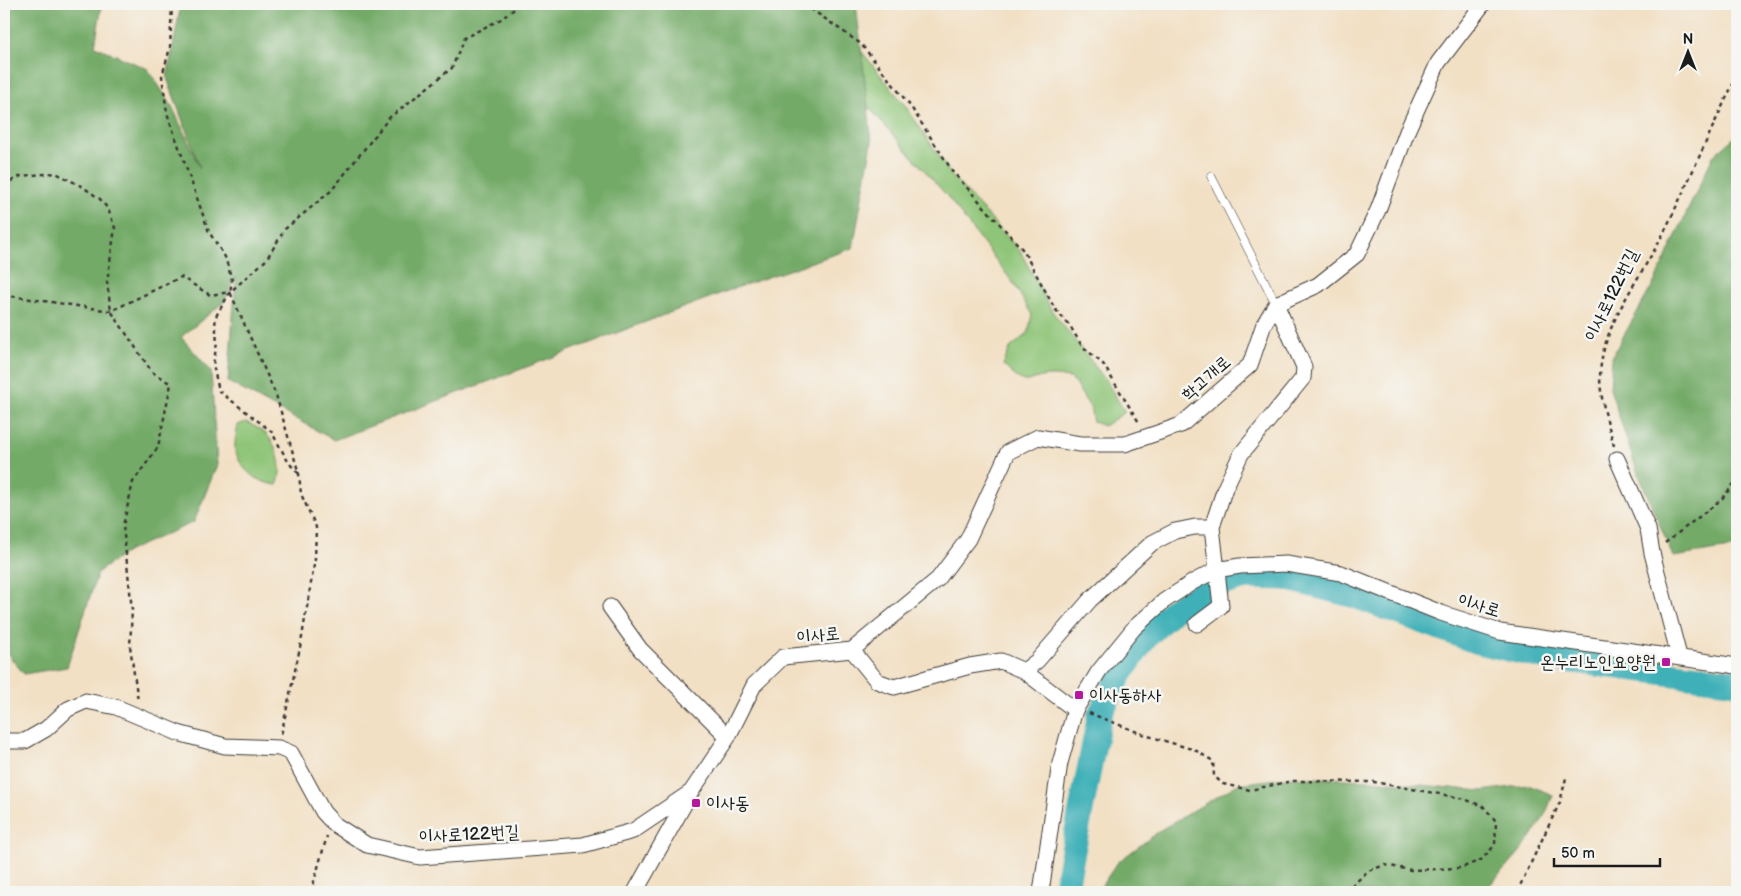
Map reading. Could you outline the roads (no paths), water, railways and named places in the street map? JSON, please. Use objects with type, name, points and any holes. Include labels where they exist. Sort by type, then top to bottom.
[{"type":"street","points":[[1197,624],[1222,606],[1216,572],[1212,527],[1225,488],[1241,454],[1303,378],[1304,367],[1285,328],[1276,304],[1318,285],[1357,254],[1378,210],[1408,129],[1438,63],[1483,4]]},
{"type":"street","name":"학고개로","points":[[852,650],[938,580],[968,539],[1008,452],[1038,437],[1080,444],[1125,444],[1181,425],[1250,365],[1264,324],[1276,304]]},
{"type":"street","points":[[1617,459],[1648,529],[1652,553],[1680,656]]},
{"type":"street","points":[[1024,672],[1037,661],[1090,600],[1152,543],[1175,531],[1195,527],[1212,527]]},
{"type":"street","name":"이사로","points":[[1040,892],[1060,763],[1099,671],[1134,628],[1164,601],[1193,582],[1216,572],[1240,566],[1286,564],[1341,573],[1440,613],[1500,632],[1680,656],[1737,666]]},
{"type":"street","points":[[610,607],[640,649],[728,737]]},
{"type":"street","name":"이사로","points":[[635,892],[691,792],[728,737],[754,685],[783,657],[852,650],[877,681],[894,687],[970,666],[1000,661],[1024,672],[1081,711]]},
{"type":"street","name":"이사로122번길","points":[[4,741],[25,741],[46,729],[68,709],[86,701],[116,707],[178,733],[225,746],[280,748],[291,753],[323,812],[334,824],[367,845],[420,857],[573,846],[632,831],[691,792]]},
{"type":"lane","points":[[1211,176],[1276,304]]},
{"type":"waterway","points":[[1065,892],[1100,714],[1120,675],[1145,638],[1173,610],[1213,586],[1246,577],[1285,578],[1355,596],[1475,641],[1543,657],[1737,682]]},
{"type":"place","name":"온누리노인요양원","points":[[1666,662]]},
{"type":"place","name":"이사동하사","points":[[1079,695]]},
{"type":"place","name":"이사동","points":[[696,803]]}]
